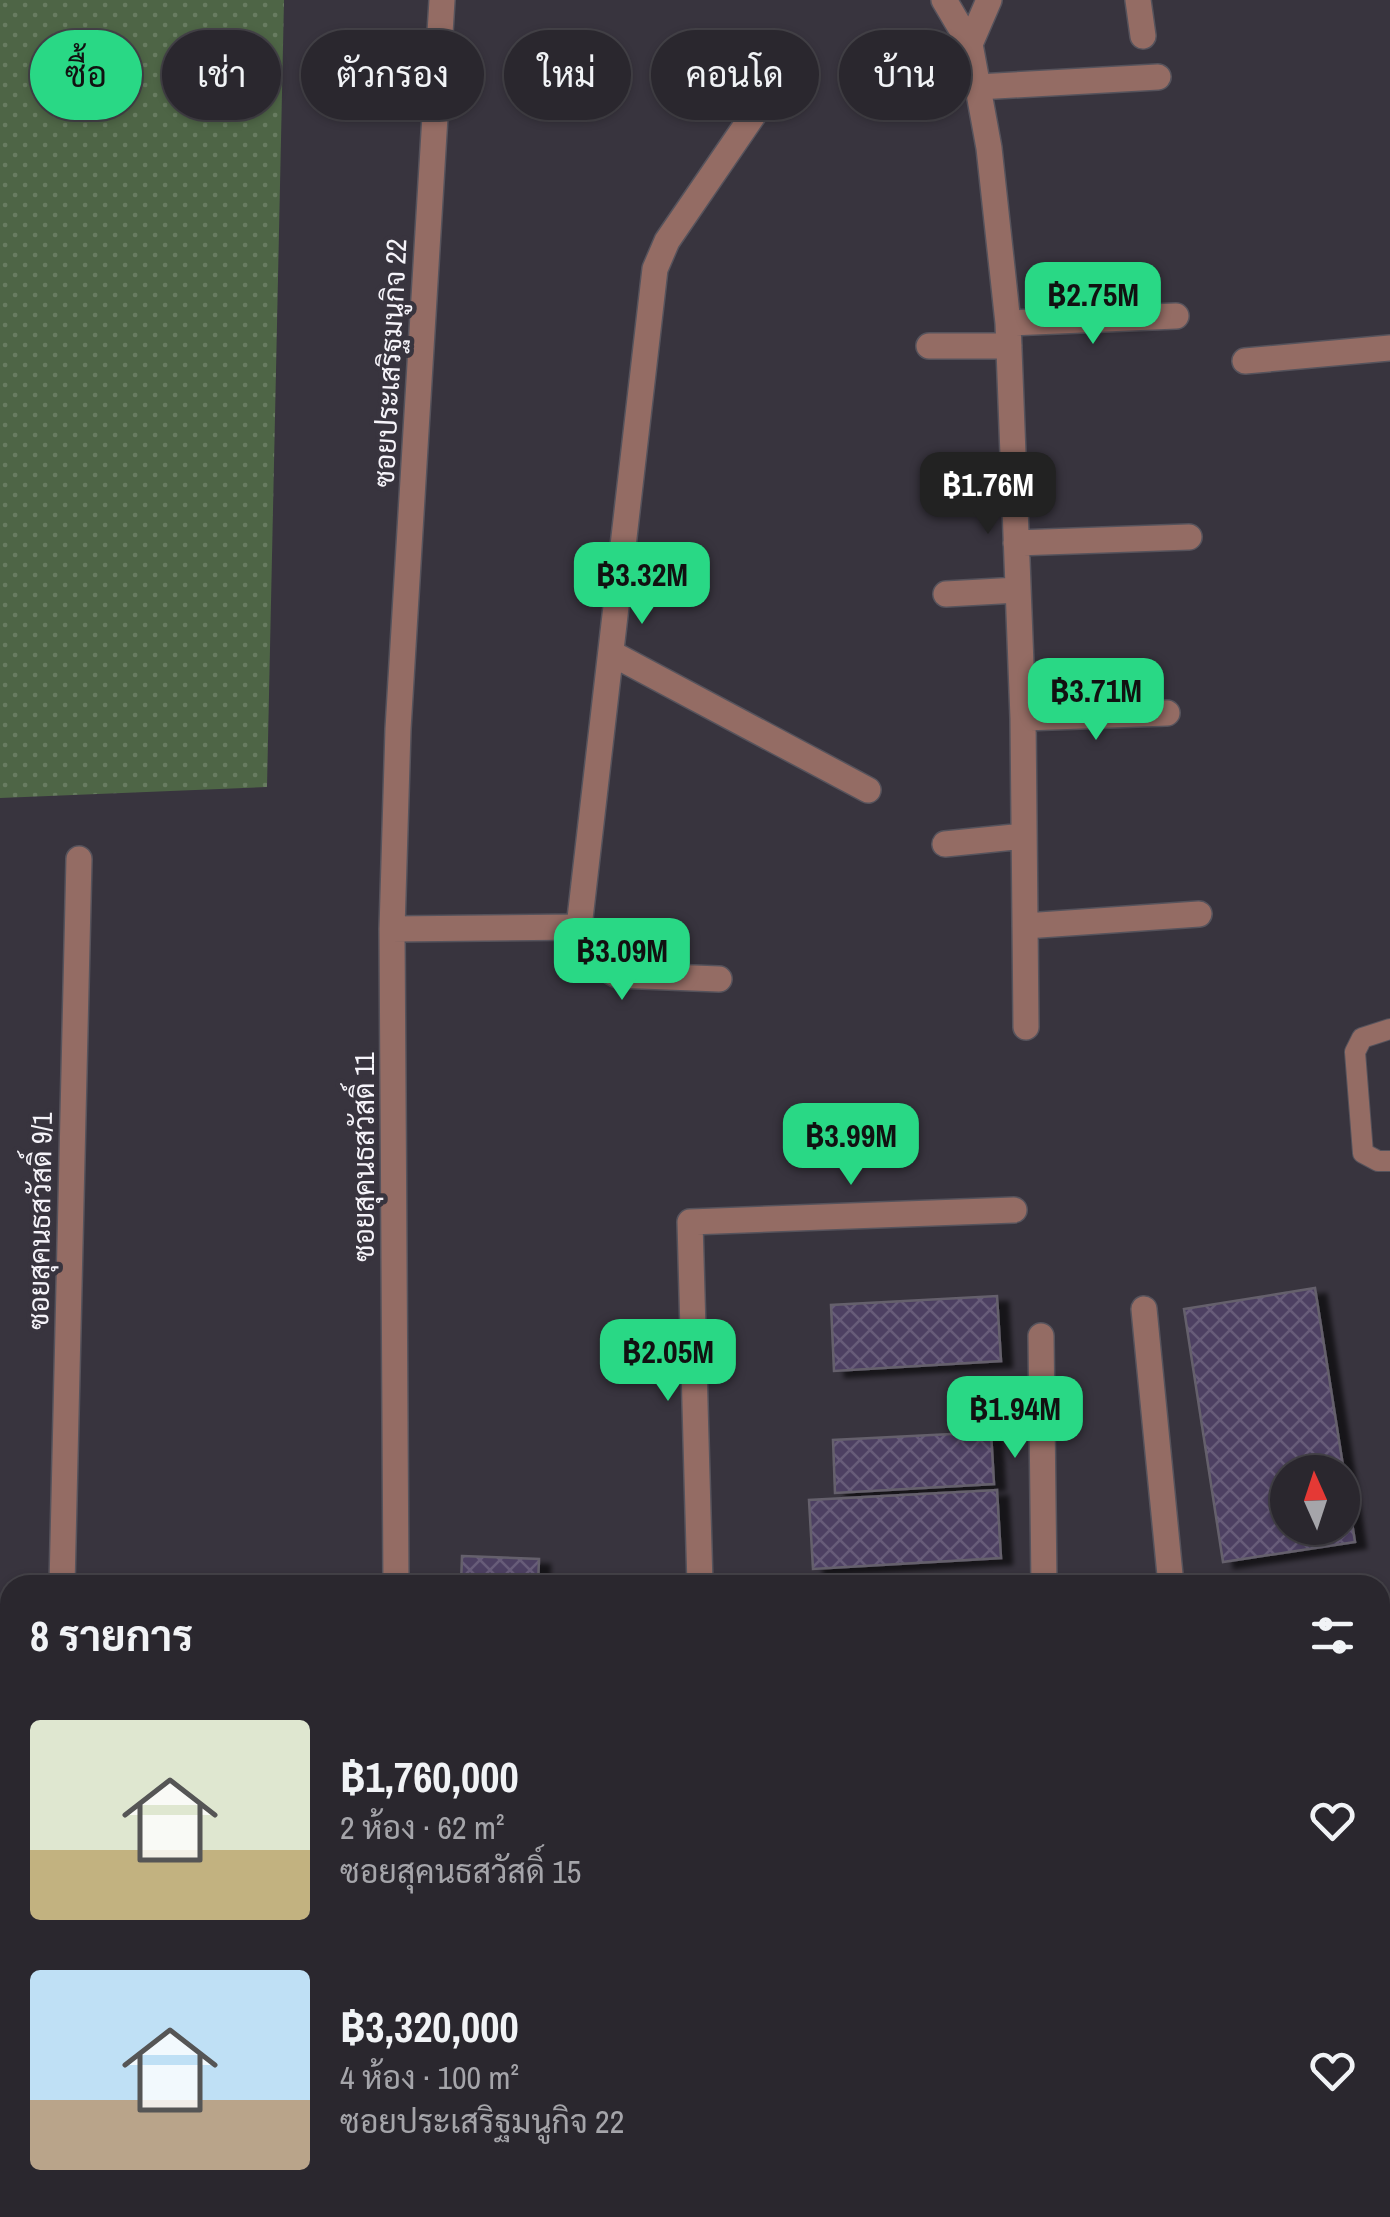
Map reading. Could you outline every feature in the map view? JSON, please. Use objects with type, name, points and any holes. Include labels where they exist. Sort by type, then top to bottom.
[{"type":"street","name":"ซอยประเสริฐมนูกิจ 22","points":[[398,729],[442,0]]},
{"type":"street","points":[[944,0],[962,30]]},
{"type":"street","points":[[971,42],[988,0]]},
{"type":"street","points":[[1138,0],[1143,36]]},
{"type":"street","points":[[971,49],[989,148],[1008,334],[1023,718],[1026,1027]]},
{"type":"street","points":[[978,87],[1158,77]]},
{"type":"street","points":[[719,979],[618,975],[600,965],[579,927],[655,269],[667,241],[750,120]]},
{"type":"street","points":[[929,346],[1176,316]]},
{"type":"street","points":[[1245,361],[1390,348]]},
{"type":"street","points":[[1016,543],[1189,537]]},
{"type":"street","points":[[946,594],[1018,590]]},
{"type":"street","points":[[611,653],[868,790]]},
{"type":"street","points":[[1023,718],[1166,712]]},
{"type":"street","name":"ซอยสุคนธสวัสดิ์ 11","points":[[396,1575],[392,928],[398,729]]},
{"type":"street","points":[[946,844],[1024,836]]},
{"type":"street","name":"ซอยสุคนธสวัสดิ์ 9/1","points":[[62,1575],[79,859]]},
{"type":"street","points":[[1025,926],[1199,914]]},
{"type":"street","points":[[392,928],[579,927]]},
{"type":"street","points":[[700,1575],[690,1222],[1014,1210]]},
{"type":"street","points":[[1144,1309],[1170,1575]]},
{"type":"street","points":[[1041,1336],[1044,1575]]},
{"type":"lane","points":[[1390,1029],[1362,1038],[1355,1052],[1363,1153],[1378,1161],[1390,1160]]},
{"type":"green space","points":[[0,0],[284,0],[267,787],[0,798]]},
{"type":"building","points":[[1315,1288],[1341,1455],[1270,1455],[1270,1545],[1335,1545],[1223,1562],[1184,1309]]},
{"type":"building","points":[[997,1296],[1001,1361],[834,1371],[831,1305]]},
{"type":"building","points":[[991,1432],[994,1484],[835,1493],[833,1440]]},
{"type":"building","points":[[997,1490],[1001,1558],[813,1569],[809,1500]]},
{"type":"building","points":[[462,1556],[539,1559],[538,1575],[461,1575]]}]
